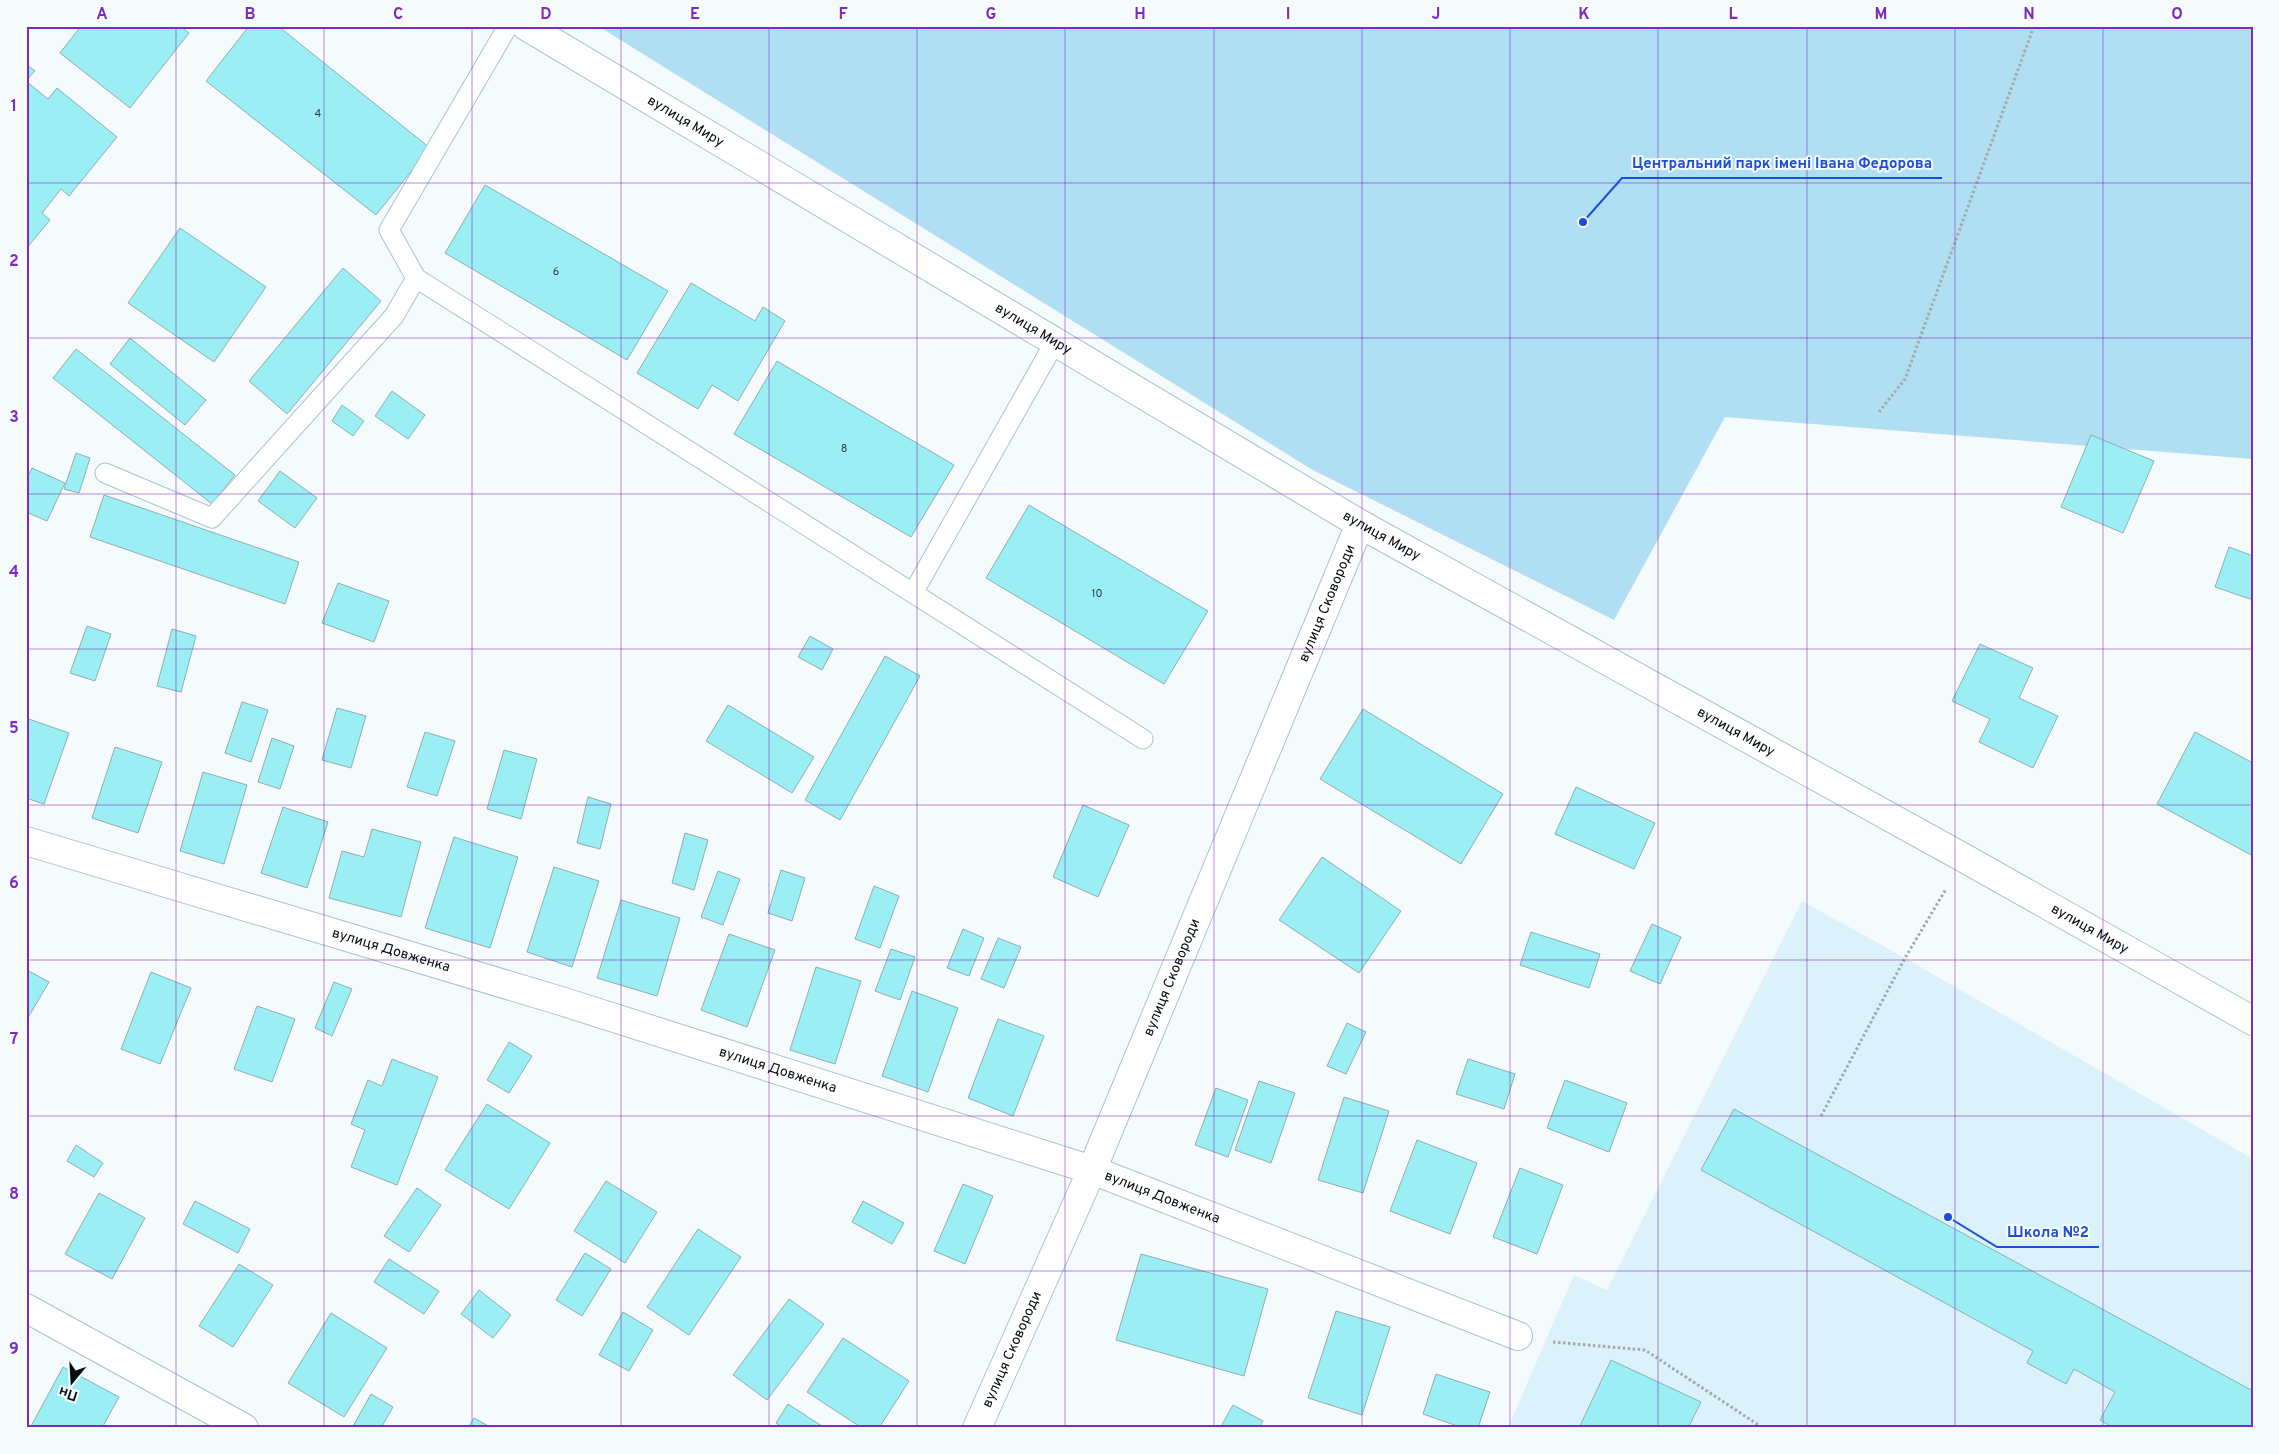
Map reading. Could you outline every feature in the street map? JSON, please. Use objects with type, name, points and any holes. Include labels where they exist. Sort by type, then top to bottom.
[{"type":"street","name":"вулиця Миру","points":[[526,26],[1360,524],[1964,858],[2253,1021]]},
{"type":"street","name":"вулиця Сковороди","points":[[978,1428],[1092,1170],[1360,524]]},
{"type":"street","name":"вулиця Довженка","points":[[26,841],[561,1001],[1092,1170],[1518,1336]]},
{"type":"street","points":[[26,1308],[244,1428]]},
{"type":"lane","points":[[508,26],[389,230],[416,278],[1143,739]]},
{"type":"lane","points":[[105,473],[212,518],[394,316],[416,278]]},
{"type":"lane","points":[[913,593],[1055,342]]},
{"type":"path","points":[[1879,412],[1905,379],[2034,26]]},
{"type":"path","points":[[1821,1116],[1905,958],[1964,858]]},
{"type":"path","points":[[1518,1336],[1544,1342],[1645,1350],[1764,1428]]},
{"type":"shaded area","points":[[598,26],[2253,26],[2253,459],[1725,417],[1614,620],[1311,469]]},
{"type":"shaded area","points":[[1802,901],[1905,958],[2253,1159],[2253,1428],[1508,1428],[1574,1275],[1607,1290]]},
{"type":"building","points":[[81,26],[180,26],[189,33],[130,108],[60,53]]},
{"type":"building","points":[[249,26],[278,26],[430,148],[376,215],[206,81]]},
{"type":"building","points":[[26,64],[35,71],[26,81]]},
{"type":"building","points":[[26,81],[48,99],[57,88],[117,137],[69,196],[61,189],[42,213],[50,220],[26,249]]},
{"type":"building","points":[[485,185],[668,291],[627,360],[445,253]]},
{"type":"building","points":[[180,228],[266,287],[214,362],[128,303]]},
{"type":"building","points":[[343,268],[381,301],[287,414],[249,381]]},
{"type":"building","points":[[691,283],[755,321],[763,307],[785,321],[738,401],[712,385],[698,409],[637,373]]},
{"type":"building","points":[[130,338],[206,400],[185,425],[110,364]]},
{"type":"building","points":[[76,349],[235,475],[212,504],[53,378]]},
{"type":"building","points":[[777,361],[954,465],[911,537],[734,434]]},
{"type":"building","points":[[392,391],[425,415],[408,439],[375,416]]},
{"type":"building","points":[[342,405],[364,421],[353,436],[332,421]]},
{"type":"building","points":[[2091,435],[2154,461],[2123,533],[2061,507]]},
{"type":"building","points":[[76,453],[90,458],[79,493],[64,489]]},
{"type":"building","points":[[32,468],[65,483],[47,521],[26,512],[26,481]]},
{"type":"building","points":[[280,471],[317,498],[295,528],[258,501]]},
{"type":"building","points":[[104,495],[299,562],[285,604],[90,537]]},
{"type":"building","points":[[1029,505],[1208,611],[1164,684],[986,578]]},
{"type":"building","points":[[2229,547],[2253,556],[2253,600],[2215,587]]},
{"type":"building","points":[[338,583],[389,601],[374,642],[322,623]]},
{"type":"building","points":[[87,626],[111,634],[95,681],[70,673]]},
{"type":"building","points":[[172,629],[196,636],[181,692],[157,686]]},
{"type":"building","points":[[810,636],[833,649],[822,670],[798,657]]},
{"type":"building","points":[[1980,644],[2033,668],[2019,698],[2058,716],[2033,768],[1979,742],[1990,719],[1952,701]]},
{"type":"building","points":[[885,656],[920,676],[840,820],[805,800]]},
{"type":"building","points":[[242,702],[268,710],[251,762],[225,753]]},
{"type":"building","points":[[728,705],[814,757],[792,793],[706,741]]},
{"type":"building","points":[[337,708],[366,716],[351,768],[322,760]]},
{"type":"building","points":[[1363,709],[1503,794],[1461,864],[1320,779]]},
{"type":"building","points":[[26,718],[69,733],[44,804],[26,798]]},
{"type":"building","points":[[425,732],[455,741],[437,796],[407,787]]},
{"type":"building","points":[[2195,732],[2253,763],[2253,856],[2157,804]]},
{"type":"building","points":[[272,738],[294,746],[280,789],[258,782]]},
{"type":"building","points":[[115,747],[162,762],[138,833],[92,818]]},
{"type":"building","points":[[504,750],[537,759],[521,819],[487,809]]},
{"type":"building","points":[[203,772],[247,785],[224,864],[180,851]]},
{"type":"building","points":[[1576,787],[1655,823],[1634,869],[1555,834]]},
{"type":"building","points":[[588,797],[611,804],[600,849],[577,843]]},
{"type":"building","points":[[1083,805],[1129,825],[1098,897],[1053,877]]},
{"type":"building","points":[[283,807],[328,822],[307,888],[261,873]]},
{"type":"building","points":[[372,829],[421,842],[401,917],[329,898],[342,851],[364,857]]},
{"type":"building","points":[[685,833],[708,840],[694,890],[672,883]]},
{"type":"building","points":[[454,837],[518,857],[490,948],[425,928]]},
{"type":"building","points":[[1322,857],[1401,911],[1359,973],[1279,920]]},
{"type":"building","points":[[554,867],[599,881],[572,967],[527,952]]},
{"type":"building","points":[[781,870],[805,878],[792,921],[768,913]]},
{"type":"building","points":[[718,871],[740,879],[723,925],[701,917]]},
{"type":"building","points":[[874,886],[899,896],[880,948],[855,939]]},
{"type":"building","points":[[621,900],[680,918],[657,996],[597,978]]},
{"type":"building","points":[[1652,924],[1681,937],[1660,984],[1630,971]]},
{"type":"building","points":[[963,929],[984,938],[969,976],[947,968]]},
{"type":"building","points":[[1531,932],[1600,954],[1589,988],[1520,965]]},
{"type":"building","points":[[729,934],[775,950],[747,1027],[701,1010]]},
{"type":"building","points":[[998,938],[1021,947],[1004,988],[981,979]]},
{"type":"building","points":[[891,949],[915,957],[900,1000],[875,991]]},
{"type":"building","points":[[816,967],[861,981],[835,1064],[790,1050]]},
{"type":"building","points":[[27,970],[49,982],[26,1021],[26,972]]},
{"type":"building","points":[[151,972],[191,988],[160,1064],[121,1049]]},
{"type":"building","points":[[334,982],[352,989],[332,1036],[315,1028]]},
{"type":"building","points":[[912,991],[958,1008],[928,1092],[882,1076]]},
{"type":"building","points":[[257,1006],[295,1019],[272,1082],[234,1069]]},
{"type":"building","points":[[998,1019],[1044,1036],[1013,1116],[968,1098]]},
{"type":"building","points":[[1347,1023],[1366,1032],[1346,1074],[1327,1066]]},
{"type":"building","points":[[509,1042],[532,1056],[509,1093],[487,1080]]},
{"type":"building","points":[[392,1059],[438,1077],[397,1185],[351,1167],[365,1130],[351,1124],[368,1080],[382,1086]]},
{"type":"building","points":[[1468,1059],[1515,1074],[1504,1109],[1456,1094]]},
{"type":"building","points":[[1565,1080],[1627,1103],[1609,1152],[1547,1128]]},
{"type":"building","points":[[1259,1081],[1295,1093],[1271,1163],[1235,1150]]},
{"type":"building","points":[[1216,1088],[1248,1100],[1228,1157],[1195,1145]]},
{"type":"building","points":[[1344,1097],[1389,1111],[1363,1193],[1318,1180]]},
{"type":"building","points":[[487,1104],[550,1143],[509,1209],[445,1170]]},
{"type":"building","points":[[1734,1109],[2253,1391],[2253,1428],[2114,1428],[2100,1420],[2115,1392],[2074,1369],[2066,1384],[2027,1363],[2033,1351],[1701,1170]]},
{"type":"building","points":[[1417,1140],[1477,1163],[1450,1234],[1390,1211]]},
{"type":"building","points":[[76,1145],[103,1163],[94,1177],[67,1161]]},
{"type":"building","points":[[1520,1168],[1563,1185],[1537,1254],[1493,1237]]},
{"type":"building","points":[[606,1181],[657,1212],[625,1263],[574,1231]]},
{"type":"building","points":[[963,1184],[993,1196],[965,1264],[934,1251]]},
{"type":"building","points":[[417,1188],[441,1205],[409,1252],[384,1236]]},
{"type":"building","points":[[99,1193],[145,1218],[112,1279],[65,1254]]},
{"type":"building","points":[[195,1201],[250,1229],[238,1253],[183,1224]]},
{"type":"building","points":[[863,1201],[904,1223],[892,1244],[852,1222]]},
{"type":"building","points":[[698,1229],[741,1257],[689,1335],[647,1307]]},
{"type":"building","points":[[585,1253],[611,1269],[582,1316],[556,1300]]},
{"type":"building","points":[[1141,1254],[1268,1289],[1244,1376],[1116,1340]]},
{"type":"building","points":[[389,1259],[439,1291],[424,1314],[374,1282]]},
{"type":"building","points":[[239,1264],[273,1285],[233,1347],[199,1326]]},
{"type":"building","points":[[479,1290],[511,1315],[493,1338],[461,1314]]},
{"type":"building","points":[[789,1299],[824,1324],[767,1400],[733,1375]]},
{"type":"building","points":[[1336,1311],[1390,1327],[1362,1415],[1308,1398]]},
{"type":"building","points":[[623,1312],[653,1330],[629,1371],[599,1355]]},
{"type":"building","points":[[331,1313],[387,1348],[344,1417],[288,1383]]},
{"type":"building","points":[[843,1338],[909,1381],[879,1428],[862,1428],[807,1392]]},
{"type":"building","points":[[1611,1360],[1701,1402],[1688,1428],[1579,1428]]},
{"type":"building","points":[[63,1367],[119,1397],[102,1428],[30,1428]]},
{"type":"building","points":[[1436,1374],[1490,1392],[1478,1428],[1463,1428],[1423,1414]]},
{"type":"building","points":[[371,1394],[393,1407],[381,1428],[352,1428]]},
{"type":"building","points":[[788,1404],[825,1428],[783,1428],[776,1423]]},
{"type":"building","points":[[1233,1405],[1263,1421],[1259,1428],[1220,1428]]},
{"type":"building","points":[[474,1418],[492,1428],[468,1428]]},
{"type":"place","name":"Центральний парк імені Івана Федорова","points":[[1583,222]]},
{"type":"place","name":"Школа №2","points":[[1948,1217]]}]
